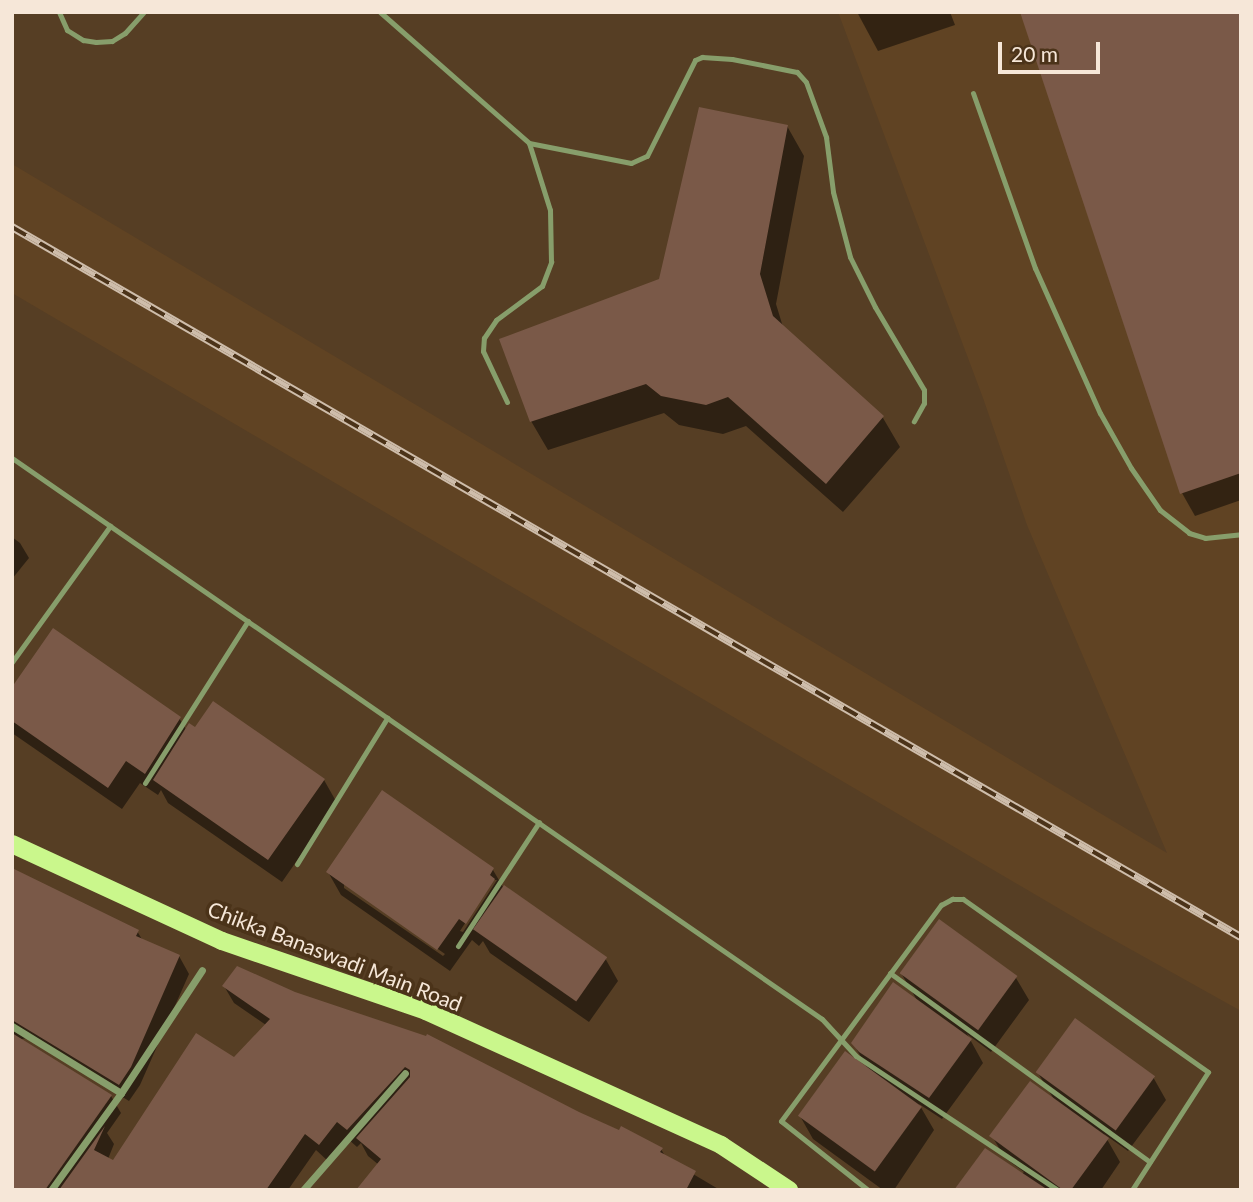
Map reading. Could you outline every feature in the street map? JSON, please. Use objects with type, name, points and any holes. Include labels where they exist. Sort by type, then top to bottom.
[{"type":"main road","name":"Chikka Banaswadi Main Road","points":[[12,844],[222,940],[426,1011],[722,1145],[789,1190]]},
{"type":"street","points":[[51,1190],[121,1093],[202,970]]},
{"type":"street","points":[[12,1026],[121,1093]]},
{"type":"street","points":[[303,1190],[405,1073]]},
{"type":"lane","points":[[59,12],[67,30],[82,40],[96,42],[112,41],[125,33],[144,12]]},
{"type":"lane","points":[[380,12],[529,144],[550,210],[551,262],[542,286],[496,320],[484,338],[483,351],[507,402]]},
{"type":"lane","points":[[529,144],[631,163],[647,156],[695,60],[702,57],[732,59],[797,72],[806,82],[823,127],[838,219],[850,257],[875,307],[924,390],[924,404],[914,421]]},
{"type":"lane","points":[[972,93],[1035,268],[1100,413],[1131,468],[1160,510],[1189,533],[1205,538],[1241,534]]},
{"type":"lane","points":[[12,458],[822,1019],[856,1056],[1058,1190]]},
{"type":"lane","points":[[12,662],[110,526]]},
{"type":"lane","points":[[145,783],[248,621]]},
{"type":"lane","points":[[297,864],[387,718]]},
{"type":"lane","points":[[458,946],[539,822]]},
{"type":"lane","points":[[868,1190],[781,1121],[941,905],[963,899],[1208,1072],[1132,1190]]},
{"type":"lane","points":[[890,973],[1150,1162]]},
{"type":"shaded area","points":[[838,12],[1241,12],[1241,1011],[1087,925],[12,293],[12,164],[1167,853],[1027,525],[983,398]]},
{"type":"building","points":[[1020,12],[1241,12],[1241,473],[1180,494]]},
{"type":"building","points":[[699,107],[788,125],[760,274],[773,316],[884,416],[826,484],[728,397],[706,405],[661,396],[646,384],[530,422],[499,339],[659,279]]},
{"type":"building","points":[[53,628],[181,717],[145,774],[126,761],[108,788],[12,721],[12,687]]},
{"type":"building","points":[[213,701],[325,779],[268,860],[153,780],[189,723],[195,727]]},
{"type":"building","points":[[382,790],[494,868],[490,875],[495,879],[466,924],[459,919],[437,950],[326,872]]},
{"type":"building","points":[[12,868],[139,930],[136,936],[180,955],[131,1067],[119,1085],[12,1020]]},
{"type":"building","points":[[504,885],[607,957],[576,1002],[473,929]]},
{"type":"building","points":[[939,919],[1017,976],[978,1030],[900,973]]},
{"type":"building","points":[[237,966],[295,992],[426,1036],[427,1034],[579,1112],[619,1130],[621,1126],[663,1148],[660,1152],[696,1171],[686,1190],[356,1190],[381,1159],[356,1138],[410,1077],[410,1070],[405,1067],[347,1130],[337,1122],[319,1145],[305,1134],[266,1190],[59,1190],[105,1126],[94,1150],[113,1160],[196,1033],[234,1057],[270,1019],[222,986]]},
{"type":"building","points":[[893,982],[972,1039],[929,1098],[859,1052],[851,1043]]},
{"type":"building","points":[[1075,1018],[1155,1076],[1116,1130],[1036,1072]]},
{"type":"building","points":[[12,1033],[112,1095],[45,1190],[12,1190]]},
{"type":"building","points":[[845,1051],[922,1107],[875,1172],[798,1116]]},
{"type":"building","points":[[1030,1081],[1109,1138],[1071,1190],[1063,1190],[989,1136]]},
{"type":"building","points":[[985,1148],[1048,1190],[954,1190]]},
{"type":"railway","points":[[12,227],[1241,937]]}]
